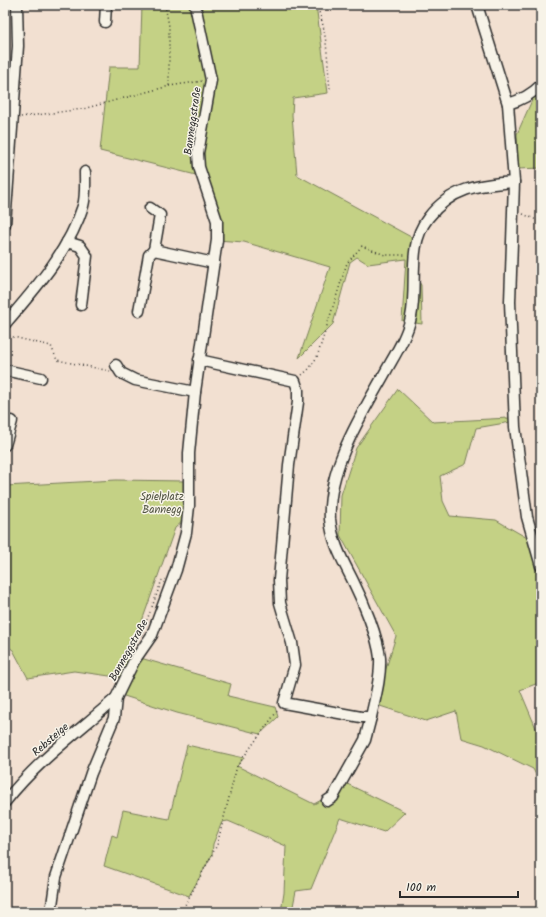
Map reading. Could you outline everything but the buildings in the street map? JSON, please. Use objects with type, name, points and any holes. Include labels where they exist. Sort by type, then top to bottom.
[{"type":"street","points":[[5,224],[18,46],[17,5]]},
{"type":"street","points":[[105,22],[106,5]]},
{"type":"street","name":"Banneggstraße","points":[[51,912],[56,876],[91,773],[114,718],[116,698],[128,673],[152,635],[176,570],[186,533],[189,506],[189,453],[195,392],[214,263],[217,221],[199,167],[198,153],[211,80],[195,5]]},
{"type":"street","points":[[477,5],[508,104],[514,182],[510,302],[514,427],[527,517],[541,566]]},
{"type":"street","points":[[508,104],[522,100],[533,94],[541,85]]},
{"type":"street","points":[[5,324],[42,280],[67,242],[84,205],[86,172]]},
{"type":"street","points":[[328,801],[333,797],[365,740],[380,671],[380,657],[369,617],[333,537],[330,519],[335,480],[353,430],[405,337],[411,316],[415,252],[418,238],[426,220],[450,197],[462,190],[478,185],[514,182]]},
{"type":"street","points":[[139,311],[149,255],[154,250],[160,215],[150,208]]},
{"type":"street","points":[[67,242],[80,246],[87,256],[81,305]]},
{"type":"street","points":[[154,250],[214,263]]},
{"type":"street","points":[[199,360],[295,381],[298,390],[298,402],[289,465],[279,580],[280,603],[292,643],[295,665],[284,702],[361,717],[371,717]]},
{"type":"street","points":[[118,369],[135,380],[195,392]]},
{"type":"street","points":[[5,370],[40,378]]},
{"type":"street","points":[[5,445],[12,421]]},
{"type":"street","name":"Rebsteige","points":[[5,802],[22,781],[39,764],[116,698]]},
{"type":"path","points":[[165,5],[169,26],[169,86]]},
{"type":"path","points":[[316,5],[325,37],[330,89]]},
{"type":"path","points":[[12,118],[83,109],[169,86],[211,80]]},
{"type":"path","points":[[513,210],[541,222]]},
{"type":"path","points":[[295,381],[309,369],[317,358],[348,263],[362,246],[385,255],[402,256],[415,252]]},
{"type":"path","points":[[5,335],[51,346],[57,360],[118,369]]},
{"type":"path","points":[[140,641],[143,627],[165,574]]},
{"type":"path","points":[[182,912],[184,904],[217,845],[237,766],[284,702]]},
{"type":"green space","points":[[142,5],[316,5],[328,93],[293,98],[292,115],[297,175],[411,237],[416,277],[421,285],[422,324],[402,321],[406,259],[368,264],[357,257],[350,262],[333,324],[299,358],[330,267],[244,242],[217,240],[200,176],[100,151],[109,67],[140,67]]},
{"type":"green space","points":[[541,94],[541,168],[518,169],[517,134],[533,98]]},
{"type":"green space","points":[[398,389],[433,422],[509,418],[511,422],[476,428],[466,464],[440,476],[443,501],[450,516],[496,520],[529,539],[541,580],[541,682],[520,690],[541,740],[541,785],[533,769],[484,745],[461,738],[456,711],[426,721],[377,705],[384,675],[396,636],[340,535],[341,495],[356,448]]},
{"type":"green space","name":"Spielplatz Bannegg","points":[[116,480],[186,481],[183,521],[175,528],[130,655],[231,684],[228,696],[275,707],[278,717],[260,734],[177,713],[121,695],[124,678],[74,671],[28,678],[13,650],[5,644],[5,486]]},
{"type":"green space","points":[[187,745],[244,758],[237,766],[314,804],[325,798],[337,779],[405,812],[384,832],[340,818],[311,889],[296,891],[293,906],[297,909],[297,912],[281,912],[284,893],[286,846],[228,821],[222,822],[213,844],[212,855],[189,896],[104,866],[112,835],[117,837],[123,810],[169,819]]}]
